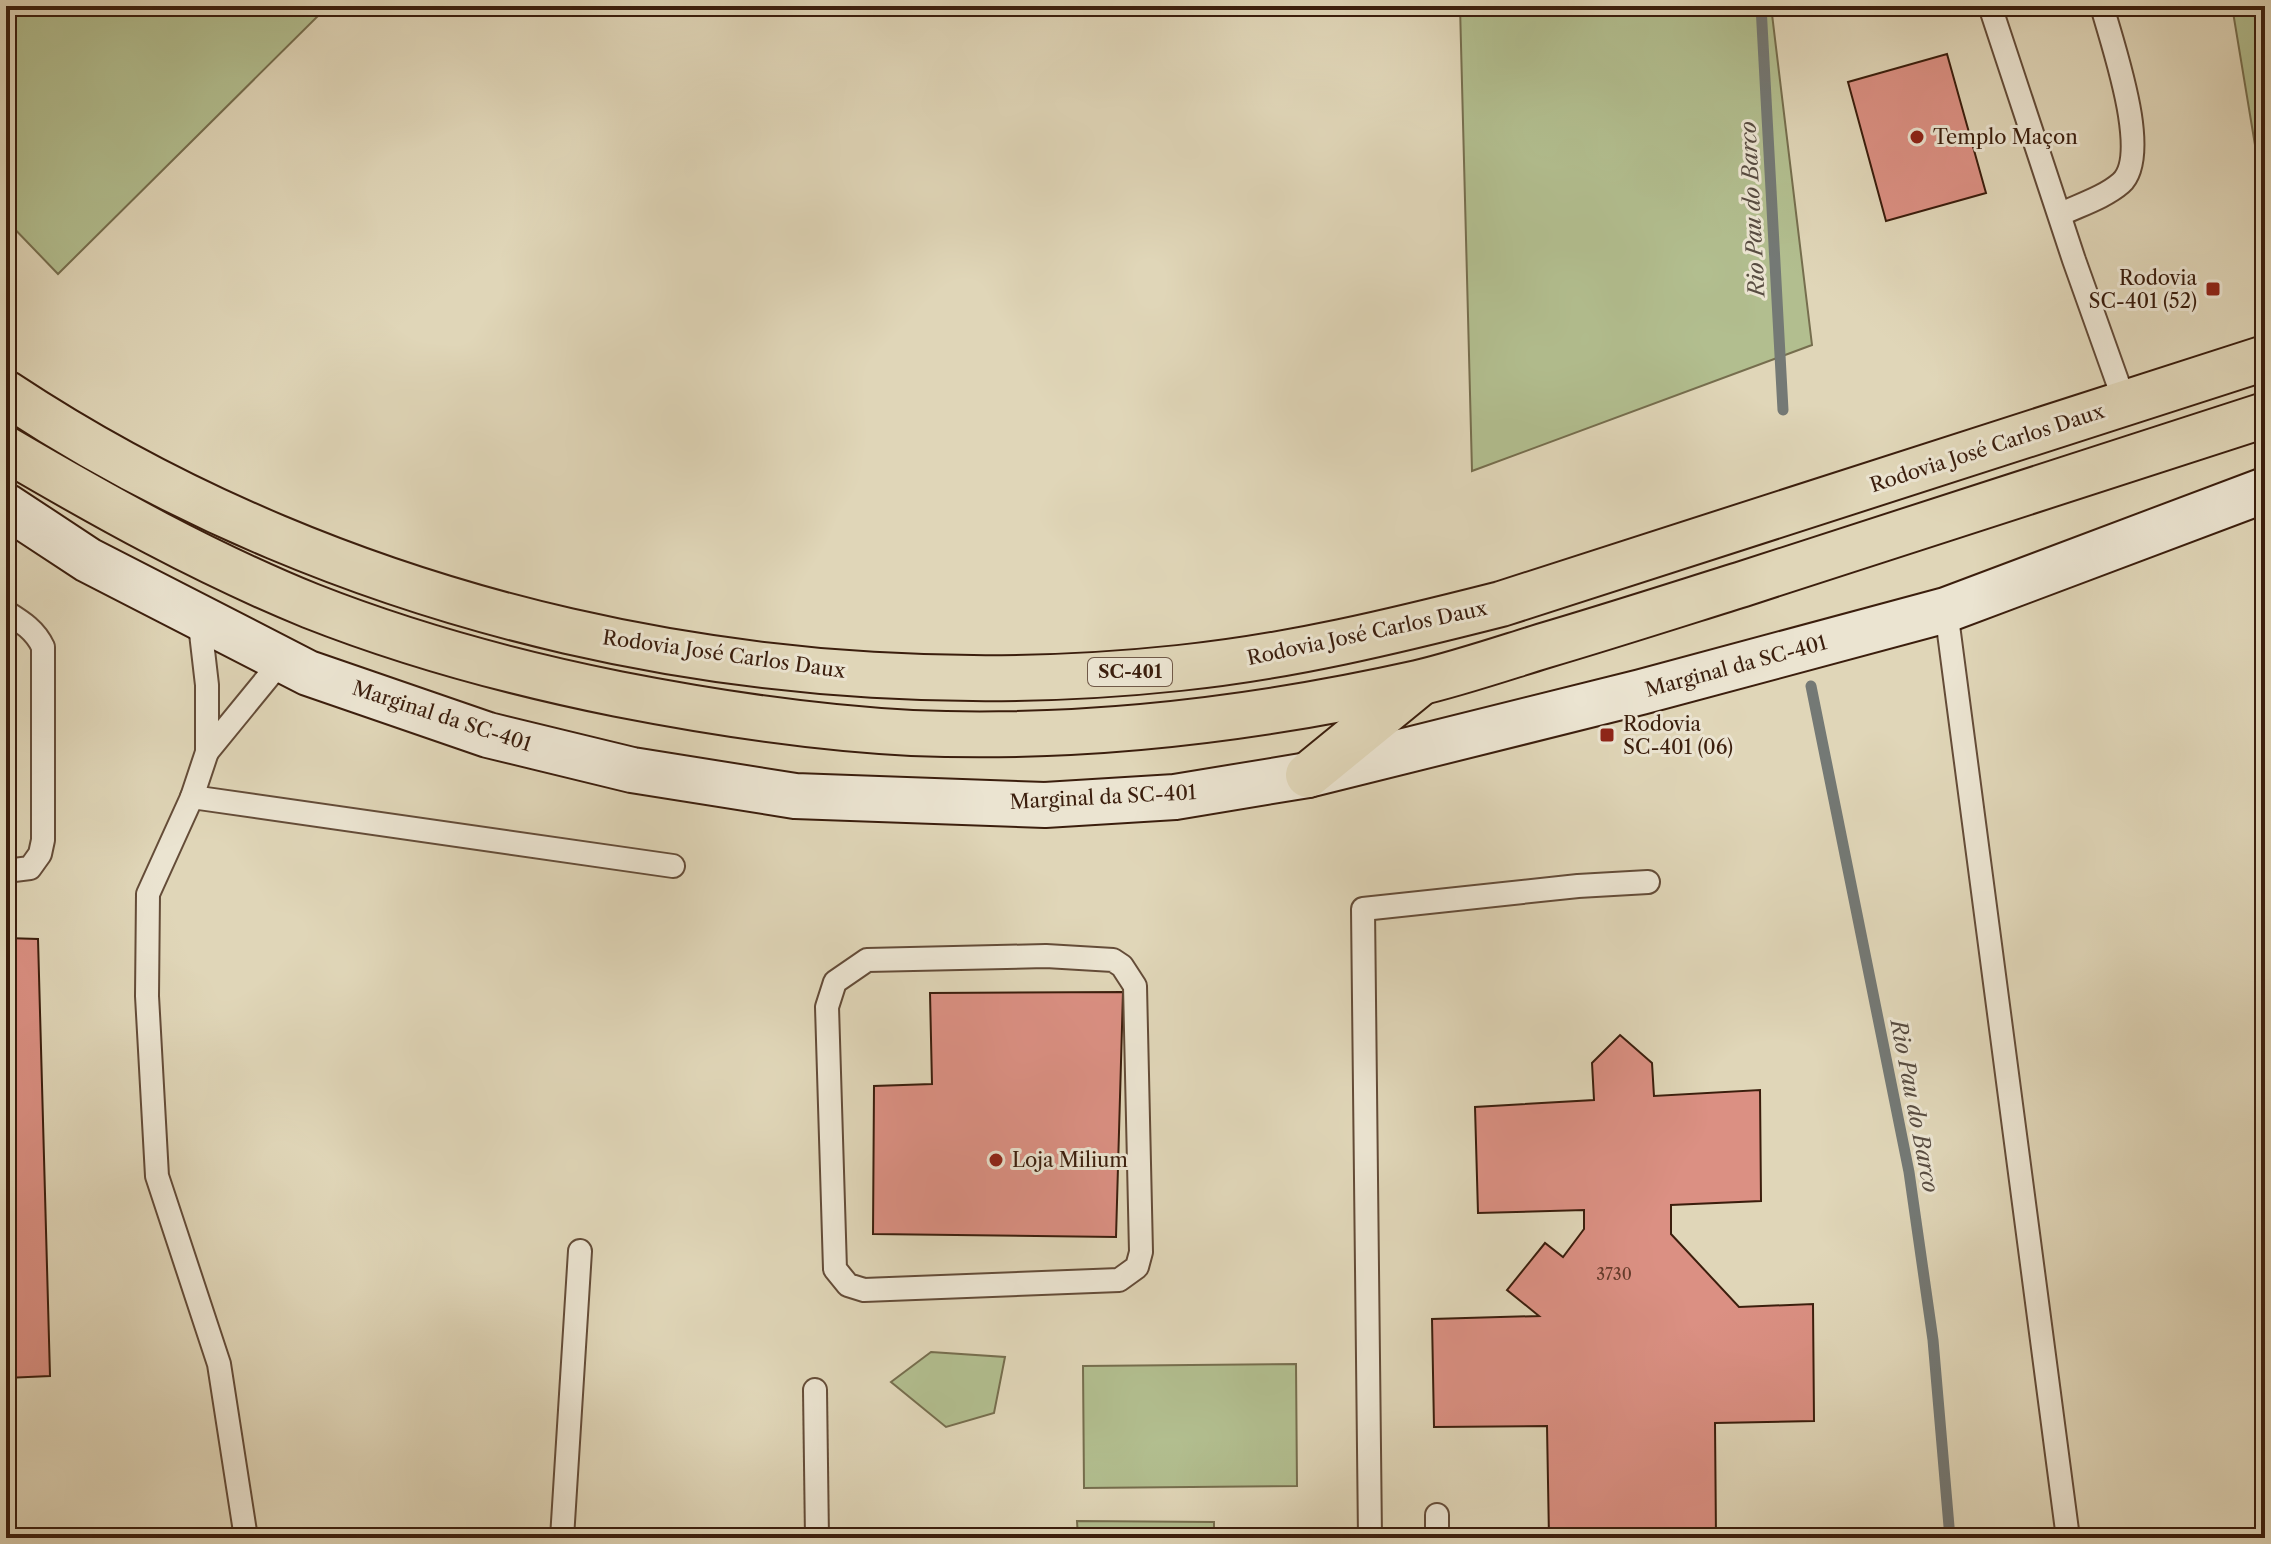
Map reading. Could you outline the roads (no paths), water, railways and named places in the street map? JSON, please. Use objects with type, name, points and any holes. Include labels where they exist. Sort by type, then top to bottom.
[{"type":"highway","name":"Rodovia José Carlos Daux","points":[[6,393],[75,439],[259,532],[440,597],[581,634],[680,653],[788,667],[914,677],[992,678],[1180,668],[1292,652],[1407,628],[1529,596],[2265,358]]},
{"type":"highway","points":[[6,449],[185,549],[312,606],[418,644],[542,678],[788,723],[912,733],[1091,731],[1197,722],[1423,682],[1663,610],[2265,415]]},
{"type":"highway","points":[[1308,775],[1423,682]]},
{"type":"main road","name":"Marginal da SC-401","points":[[6,506],[88,560],[308,673],[488,735],[632,770],[795,796],[1045,805],[1175,797],[1308,775],[1641,692],[1946,610],[2265,490]]},
{"type":"lane","points":[[1990,6],[2125,403]]},
{"type":"lane","points":[[2061,214],[2123,182],[2134,159],[2133,126],[2102,6]]},
{"type":"lane","points":[[1946,610],[2068,1538]]},
{"type":"lane","points":[[6,612],[27,625],[38,636],[43,647],[43,840],[40,854],[30,868],[6,871]]},
{"type":"lane","points":[[199,616],[207,685],[207,752],[192,797],[148,894],[147,996],[157,1176],[219,1364],[246,1538]]},
{"type":"lane","points":[[207,752],[283,659]]},
{"type":"lane","points":[[192,797],[673,866]]},
{"type":"lane","points":[[1370,1538],[1363,909],[1578,886],[1648,882]]},
{"type":"lane","points":[[1046,956],[1113,960],[1122,966],[1135,986],[1141,1252],[1137,1267],[1119,1280],[864,1290],[848,1285],[835,1269],[827,1007],[835,982],[867,960],[1046,956]]},
{"type":"lane","points":[[562,1538],[580,1251]]},
{"type":"lane","points":[[815,1390],[817,1538]]},
{"type":"waterway","name":"Rio Pau do Barco","points":[[1761,6],[1783,410]]},
{"type":"waterway","name":"Rio Pau do Barco","points":[[1811,686],[1909,1172],[1933,1340],[1950,1538]]},
{"type":"place","name":"Templo Maçon","points":[[1917,137]]},
{"type":"place","name":"Rodovia SC-401 (52)","points":[[2213,289]]},
{"type":"place","name":"Rodovia SC-401 (06)","points":[[1607,735]]},
{"type":"place","name":"Loja Milium","points":[[996,1160]]}]
